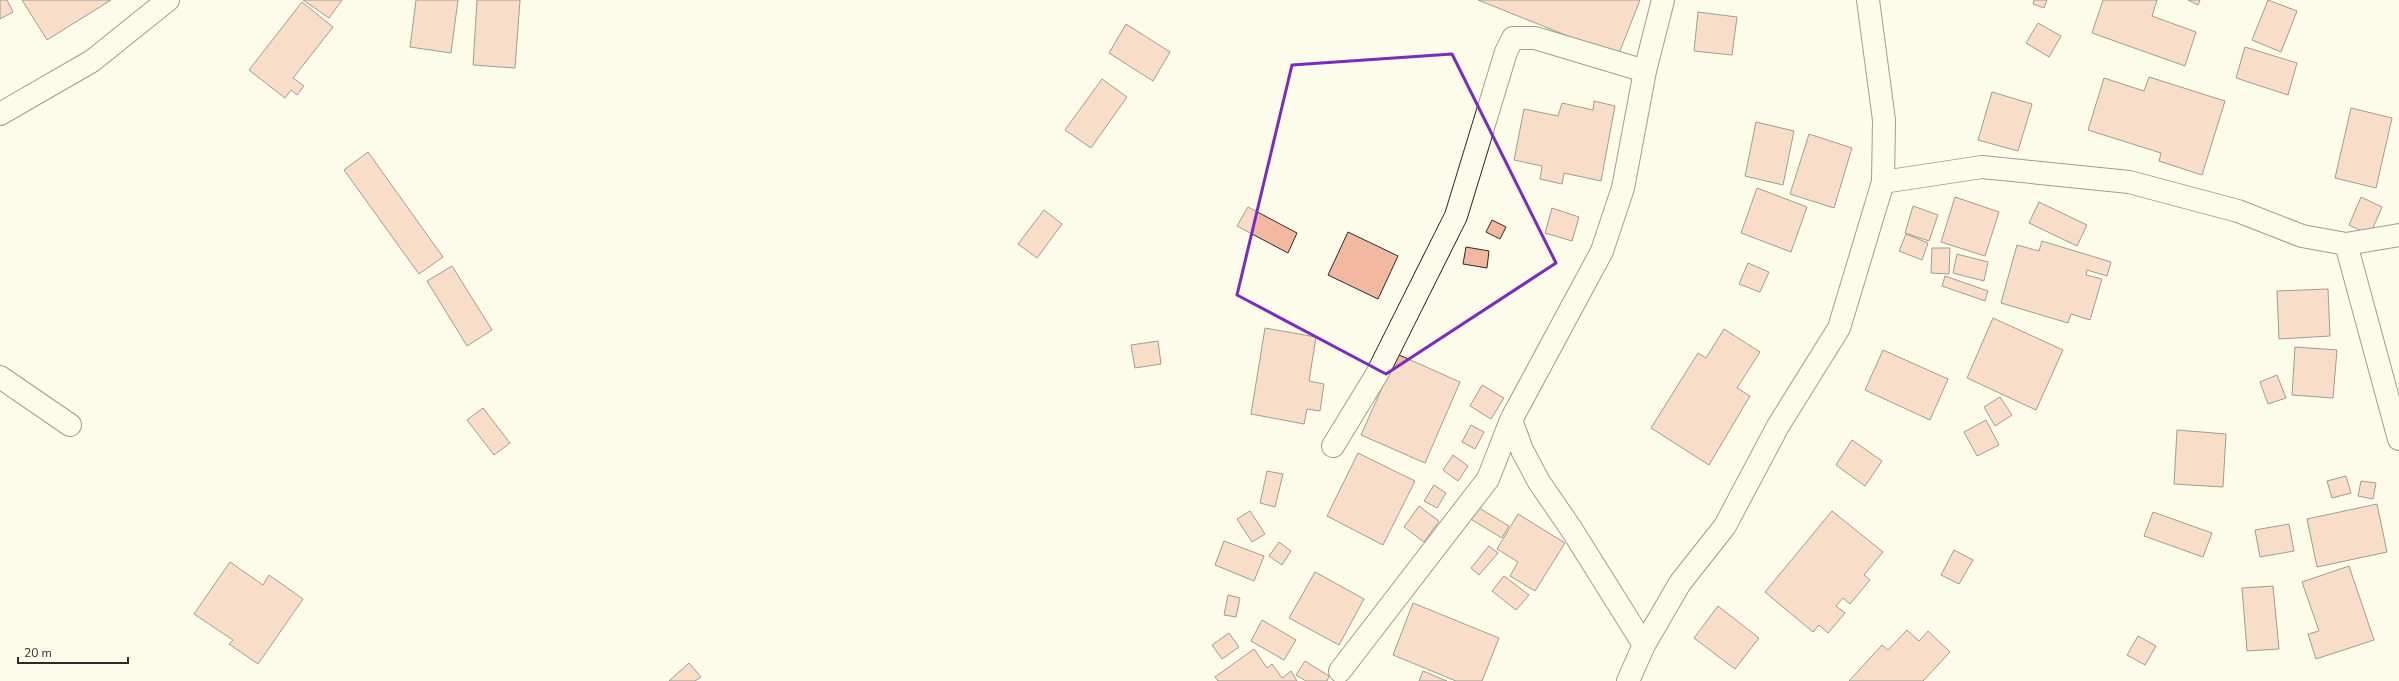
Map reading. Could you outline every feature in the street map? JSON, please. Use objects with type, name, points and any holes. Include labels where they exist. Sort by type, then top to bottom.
[{"type":"street","points":[[0,114],[92,62],[168,0]]},
{"type":"street","points":[[1340,672],[1488,479],[1511,420],[1602,252],[1623,188],[1645,71],[1663,0]]},
{"type":"street","points":[[1628,681],[1644,645],[1680,583],[1725,526],[1778,426],[1839,328],[1883,182],[1884,120],[1868,0]]},
{"type":"street","points":[[1333,446],[1377,374],[1456,216],[1506,52],[1513,38],[1535,38],[1645,71]]},
{"type":"street","points":[[1883,182],[1982,167],[2129,182],[2238,211],[2302,236],[2346,244],[2399,235]]},
{"type":"street","points":[[2346,244],[2399,439]]},
{"type":"street","points":[[0,377],[70,425]]},
{"type":"street","points":[[1511,420],[1522,450],[1539,482],[1572,530],[1644,645]]},
{"type":"highlighted area","points":[[1452,54],[1556,263],[1386,374],[1237,295],[1292,65]]},
{"type":"building","points":[[0,0],[7,0],[13,12],[0,19]]},
{"type":"building","points":[[22,0],[111,0],[47,40]]},
{"type":"building","points":[[303,0],[342,0],[329,18]]},
{"type":"building","points":[[416,0],[458,0],[451,53],[410,47]]},
{"type":"building","points":[[477,0],[520,0],[515,68],[473,65]]},
{"type":"building","points":[[1478,0],[1640,0],[1618,56]]},
{"type":"building","points":[[2034,0],[2047,0],[2044,8],[2033,4]]},
{"type":"building","points":[[2103,0],[2157,0],[2152,16],[2196,32],[2185,66],[2092,33]]},
{"type":"building","points":[[2188,0],[2200,0],[2198,5]]},
{"type":"building","points":[[2268,0],[2297,11],[2281,52],[2252,40]]},
{"type":"building","points":[[302,2],[333,27],[293,78],[304,86],[297,95],[291,90],[285,98],[249,70]]},
{"type":"building","points":[[1698,12],[1737,17],[1732,55],[1694,51]]},
{"type":"building","points":[[2038,23],[2061,36],[2049,57],[2026,43]]},
{"type":"building","points":[[1126,24],[1170,52],[1153,81],[1109,53]]},
{"type":"building","points":[[2245,47],[2297,63],[2288,95],[2236,78]]},
{"type":"building","points":[[2149,77],[2225,101],[2202,175],[2159,161],[2161,153],[2088,130],[2104,78],[2144,91]]},
{"type":"building","points":[[1102,79],[1127,97],[1091,148],[1065,130]]},
{"type":"building","points":[[1992,92],[2032,104],[2018,151],[1978,140]]},
{"type":"building","points":[[1594,101],[1615,106],[1601,181],[1564,173],[1562,184],[1540,179],[1542,166],[1514,160],[1524,109],[1558,116],[1562,103],[1593,110]]},
{"type":"building","points":[[2351,108],[2392,118],[2376,188],[2335,178]]},
{"type":"building","points":[[1756,122],[1794,131],[1783,185],[1745,176]]},
{"type":"building","points":[[1809,134],[1852,148],[1834,208],[1790,194]]},
{"type":"building","points":[[368,152],[443,257],[419,274],[344,170]]},
{"type":"building","points":[[1757,188],[1807,207],[1791,252],[1741,233]]},
{"type":"building","points":[[1955,197],[1999,212],[1985,256],[1941,242]]},
{"type":"building","points":[[2361,197],[2382,207],[2370,235],[2349,225]]},
{"type":"building","points":[[2039,202],[2087,225],[2077,246],[2029,223]]},
{"type":"building","points":[[1913,206],[1938,215],[1929,241],[1905,233]]},
{"type":"building","points":[[1248,207],[1297,233],[1288,253],[1237,226]]},
{"type":"building","points":[[1552,208],[1579,217],[1572,241],[1545,233]]},
{"type":"building","points":[[1044,210],[1062,224],[1037,258],[1018,244]]},
{"type":"building","points":[[1492,220],[1506,227],[1500,239],[1486,232]]},
{"type":"building","points":[[1348,232],[1398,256],[1378,299],[1328,275]]},
{"type":"building","points":[[1906,234],[1928,243],[1922,260],[1899,251]]},
{"type":"building","points":[[2042,241],[2111,262],[2107,276],[2087,270],[2086,275],[2102,279],[2090,320],[2071,314],[2068,323],[2001,303],[2017,245],[2039,251]]},
{"type":"building","points":[[1466,247],[1489,251],[1487,268],[1463,264]]},
{"type":"building","points":[[1932,248],[1950,248],[1949,274],[1931,273]]},
{"type":"building","points":[[1957,254],[1988,262],[1984,281],[1953,273]]},
{"type":"building","points":[[1748,263],[1769,272],[1760,292],[1739,284]]},
{"type":"building","points":[[452,266],[492,330],[467,346],[427,281]]},
{"type":"building","points":[[1945,276],[1988,291],[1985,301],[1942,286]]},
{"type":"building","points":[[2328,289],[2330,336],[2279,339],[2277,291]]},
{"type":"building","points":[[1993,318],[2063,350],[2036,410],[1967,378]]},
{"type":"building","points":[[1265,328],[1316,337],[1309,381],[1324,384],[1320,411],[1307,409],[1304,424],[1251,414]]},
{"type":"building","points":[[1724,329],[1760,352],[1737,388],[1750,396],[1709,465],[1651,428],[1698,353],[1706,358]]},
{"type":"building","points":[[1158,341],[1161,364],[1135,368],[1131,345]]},
{"type":"building","points":[[2295,347],[2337,350],[2333,398],[2292,395]]},
{"type":"building","points":[[1883,350],[1948,379],[1930,420],[1865,390]]},
{"type":"building","points":[[1397,354],[1460,382],[1425,463],[1361,435]]},
{"type":"building","points":[[2277,375],[2286,398],[2268,404],[2260,382]]},
{"type":"building","points":[[1482,385],[1504,398],[1491,419],[1470,406]]},
{"type":"building","points":[[2000,397],[2012,415],[1995,426],[1984,407]]},
{"type":"building","points":[[483,408],[510,443],[494,455],[467,420]]},
{"type":"building","points":[[1986,420],[1999,445],[1977,456],[1964,432]]},
{"type":"building","points":[[1471,425],[1484,432],[1475,449],[1462,442]]},
{"type":"building","points":[[2177,430],[2226,434],[2223,487],[2174,484]]},
{"type":"building","points":[[1852,440],[1882,461],[1865,486],[1836,465]]},
{"type":"building","points":[[1358,453],[1415,481],[1383,545],[1327,516]]},
{"type":"building","points":[[1453,455],[1468,466],[1458,481],[1443,470]]},
{"type":"building","points":[[1267,471],[1283,474],[1275,507],[1260,503]]},
{"type":"building","points":[[2346,476],[2351,493],[2332,498],[2327,481]]},
{"type":"building","points":[[2361,481],[2376,483],[2373,499],[2358,496]]},
{"type":"building","points":[[1434,485],[1446,493],[1437,508],[1424,501]]},
{"type":"building","points":[[2377,504],[2387,552],[2317,567],[2307,519]]},
{"type":"building","points":[[1419,506],[1439,521],[1424,542],[1404,527]]},
{"type":"building","points":[[1476,506],[1509,526],[1502,538],[1469,518]]},
{"type":"building","points":[[1250,511],[1265,534],[1252,542],[1237,519]]},
{"type":"building","points":[[1832,511],[1883,552],[1864,575],[1870,580],[1850,604],[1843,598],[1836,606],[1845,613],[1828,633],[1819,625],[1813,632],[1765,592]]},
{"type":"building","points":[[2153,512],[2212,533],[2203,557],[2144,536]]},
{"type":"building","points":[[1518,514],[1565,543],[1535,591],[1510,576],[1518,562],[1497,549]]},
{"type":"building","points":[[2289,524],[2294,551],[2260,557],[2255,530]]},
{"type":"building","points":[[1224,541],[1264,556],[1254,581],[1215,565]]},
{"type":"building","points":[[1279,542],[1291,551],[1282,565],[1269,556]]},
{"type":"building","points":[[1489,546],[1498,553],[1479,575],[1471,568]]},
{"type":"building","points":[[1954,550],[1973,560],[1959,584],[1941,575]]},
{"type":"building","points":[[230,562],[263,585],[269,575],[303,599],[258,664],[229,644],[233,640],[194,614]]},
{"type":"building","points":[[2349,566],[2374,640],[2316,659],[2308,634],[2319,631],[2302,582]]},
{"type":"building","points":[[1315,572],[1364,599],[1339,645],[1289,618]]},
{"type":"building","points":[[1504,576],[1529,595],[1516,610],[1492,591]]},
{"type":"building","points":[[2273,586],[2279,649],[2247,651],[2242,588]]},
{"type":"building","points":[[1228,595],[1240,598],[1236,617],[1224,615]]},
{"type":"building","points":[[1413,603],[1499,638],[1482,681],[1456,681],[1393,655]]},
{"type":"building","points":[[1718,606],[1759,638],[1735,669],[1694,638]]},
{"type":"building","points":[[1262,620],[1296,640],[1284,660],[1251,641]]},
{"type":"building","points":[[1907,630],[1919,641],[1928,631],[1950,652],[1923,681],[1849,681],[1882,645],[1888,650]]},
{"type":"building","points":[[1229,633],[1239,647],[1222,659],[1212,645]]},
{"type":"building","points":[[2138,636],[2156,646],[2145,665],[2127,655]]},
{"type":"building","points":[[1254,649],[1267,668],[1272,664],[1282,678],[1291,671],[1297,681],[1218,681],[1215,677]]},
{"type":"building","points":[[1305,661],[1329,676],[1327,681],[1306,681],[1296,675]]},
{"type":"building","points":[[689,663],[701,677],[695,681],[669,681]]},
{"type":"building","points":[[1423,671],[1447,681],[1419,681]]}]
